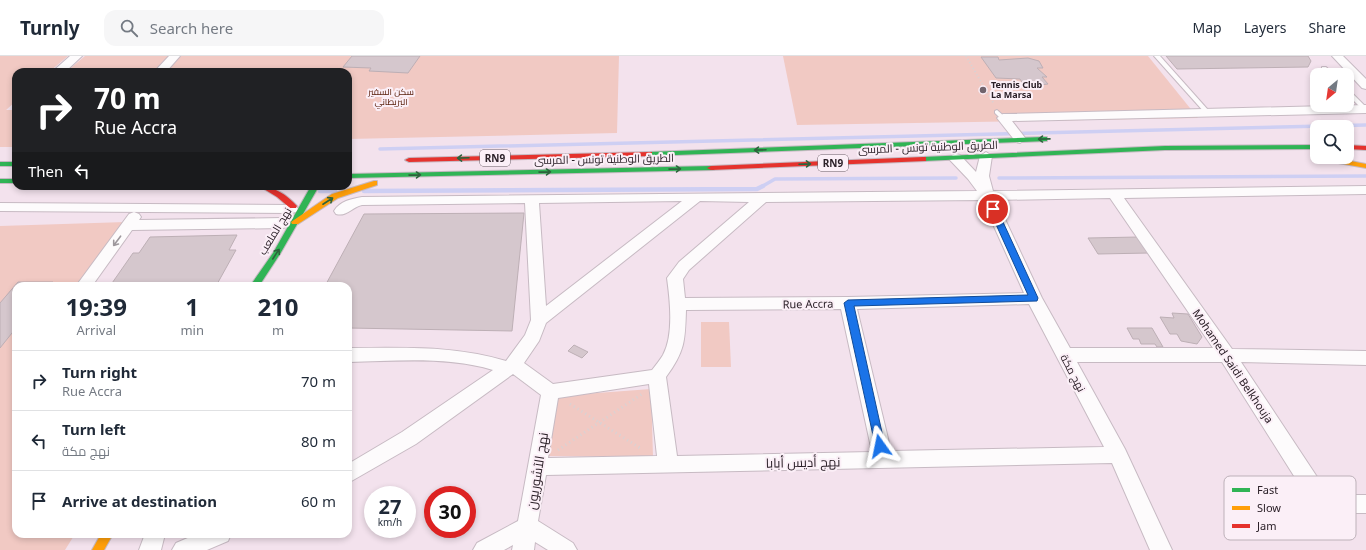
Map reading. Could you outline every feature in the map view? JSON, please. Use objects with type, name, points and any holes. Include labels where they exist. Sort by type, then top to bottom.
[{"type":"main road","name":"الطريق الوطنية تونس - المرسى","points":[[396,160],[707,152],[1051,139]]},
{"type":"main road","name":"الطريق الوطنية تونس - المرسى","points":[[352,176],[685,169],[1165,148],[1310,147]]},
{"type":"main road","points":[[1354,147],[1366,148]]},
{"type":"main road","points":[[1165,148],[1310,157]]},
{"type":"main road","points":[[0,164],[12,164]]},
{"type":"main road","points":[[1354,164],[1366,166]]},
{"type":"main road","points":[[352,190],[399,175]]},
{"type":"main road","points":[[0,181],[12,181]]},
{"type":"main road","points":[[271,190],[280,195],[292,212],[351,190]]},
{"type":"main road","name":"نهج الملعب","points":[[256,282],[276,254],[292,212],[311,190]]},
{"type":"main road","points":[[98,550],[105,538]]},
{"type":"street","points":[[63,68],[77,56]]},
{"type":"street","points":[[164,68],[174,56]]},
{"type":"street","points":[[1337,56],[1366,86]]},
{"type":"street","points":[[1000,115],[1366,109]]},
{"type":"street","points":[[1000,115],[1020,139]]},
{"type":"street","points":[[986,156],[982,176],[987,196]]},
{"type":"street","points":[[955,158],[973,176],[987,196]]},
{"type":"street","points":[[341,211],[352,203],[362,201],[697,197],[762,198],[987,196],[1366,190]]},
{"type":"street","name":"Mohamed Saidi Belkhouja","points":[[1114,194],[1227,355],[1305,476]]},
{"type":"street","name":"نهج مكة","points":[[987,196],[1034,298],[1063,355],[1118,455],[1161,550]]},
{"type":"street","points":[[539,320],[697,197]]},
{"type":"street","points":[[352,355],[420,354],[478,359],[511,367],[550,392],[657,376],[670,359],[676,344],[678,304],[675,278],[684,266],[762,198]]},
{"type":"street","points":[[352,472],[409,438],[511,367],[533,337],[539,320],[532,199]]},
{"type":"street","points":[[0,207],[139,208],[292,212]]},
{"type":"street","points":[[87,282],[129,225],[139,208]]},
{"type":"street","points":[[129,225],[292,212]]},
{"type":"street","name":"Rue Accra","points":[[678,304],[848,303],[1034,298]]},
{"type":"street","points":[[848,303],[883,460]]},
{"type":"street","points":[[352,364],[370,355]]},
{"type":"street","points":[[1063,355],[1227,355],[1366,358]]},
{"type":"street","points":[[657,376],[668,464]]},
{"type":"street","name":"نهج الآشوريون","points":[[523,550],[550,392]]},
{"type":"street","name":"نهج أديس أبابا","points":[[537,467],[1118,455]]},
{"type":"street","points":[[1356,504],[1366,504]]},
{"type":"street","points":[[484,550],[528,526],[566,550]]},
{"type":"street","points":[[150,550],[154,538]]},
{"type":"street","points":[[183,550],[212,538]]},
{"type":"lane","points":[[1157,56],[1207,112]]},
{"type":"lane","points":[[1354,98],[1366,109]]},
{"type":"path","points":[[966,56],[1000,115]]},
{"type":"path","points":[[537,467],[548,456],[650,389],[657,376]]},
{"type":"path","points":[[550,392],[641,449]]},
{"type":"green space","points":[[0,56],[68,56],[54,68],[12,68],[12,105],[6,110],[12,110],[12,147],[0,147]]},
{"type":"green space","points":[[85,56],[170,56],[158,68],[71,68]]},
{"type":"green space","name":"سكن السفير البريطاني","points":[[181,56],[619,56],[617,133],[352,139],[352,68],[170,68]]},
{"type":"green space","name":"Tennis Club La Marsa","points":[[783,56],[1148,56],[1198,118],[797,125]]},
{"type":"green space","points":[[126,222],[81,282],[12,282],[12,538],[72,538],[65,550],[0,550],[0,226]]},
{"type":"green space","points":[[701,322],[729,322],[731,367],[701,367]]},
{"type":"green space","points":[[651,389],[653,457],[548,456],[557,396]]},
{"type":"building","points":[[352,56],[420,56],[408,73],[369,71],[371,68],[343,67]]},
{"type":"building","points":[[1166,56],[1308,56],[1311,61],[1308,67],[1177,69]]},
{"type":"building","points":[[981,57],[998,57],[999,60],[1028,58],[1039,61],[1043,68],[1037,68],[1047,77],[1042,77],[1048,84],[1040,85],[1043,88],[1025,87],[1020,79],[996,78]]},
{"type":"building","points":[[524,213],[512,331],[352,328],[352,282],[327,282],[364,214]]},
{"type":"building","points":[[237,235],[229,250],[236,250],[218,282],[113,282],[133,253],[139,253],[150,237]]},
{"type":"building","points":[[1138,237],[1149,253],[1098,254],[1088,238]]},
{"type":"building","points":[[12,289],[12,333],[0,348],[0,303]]},
{"type":"building","points":[[1172,313],[1188,314],[1202,337],[1197,344],[1181,341],[1177,334],[1170,334],[1160,317],[1174,318]]},
{"type":"building","points":[[1127,328],[1152,328],[1163,347],[1157,347],[1155,344],[1141,344],[1139,339],[1133,339]]},
{"type":"building","points":[[574,345],[588,352],[582,358],[568,351]]},
{"type":"waterway","points":[[380,149],[1366,125]]},
{"type":"waterway","points":[[999,178],[1366,176]]},
{"type":"waterway","points":[[761,187],[775,179],[956,178]]},
{"type":"waterway","points":[[364,191],[757,189],[761,187]]},
{"type":"waterway","points":[[320,191],[335,191]]},
{"type":"traffic: fast","points":[[649,154],[1044,139]]},
{"type":"traffic: fast","points":[[923,159],[1165,148],[1310,147]]},
{"type":"traffic: fast","points":[[0,164],[12,164]]},
{"type":"traffic: fast","points":[[352,176],[711,168]]},
{"type":"traffic: fast","points":[[0,181],[12,181]]},
{"type":"traffic: fast","points":[[257,282],[276,254],[313,190]]},
{"type":"traffic: slow","points":[[1354,164],[1366,166]]},
{"type":"traffic: slow","points":[[295,222],[335,196],[374,183]]},
{"type":"traffic: slow","points":[[98,550],[105,538]]},
{"type":"traffic: jam","points":[[1354,147],[1366,148]]},
{"type":"traffic: jam","points":[[409,160],[649,154]]},
{"type":"traffic: jam","points":[[711,168],[923,159]]},
{"type":"traffic: jam","points":[[271,190],[280,195],[293,206]]},
{"type":"place","name":"Tennis Club La Marsa","points":[[983,90]]},
{"type":"route","points":[[880,446],[848,303],[1034,298],[993,209]]}]
